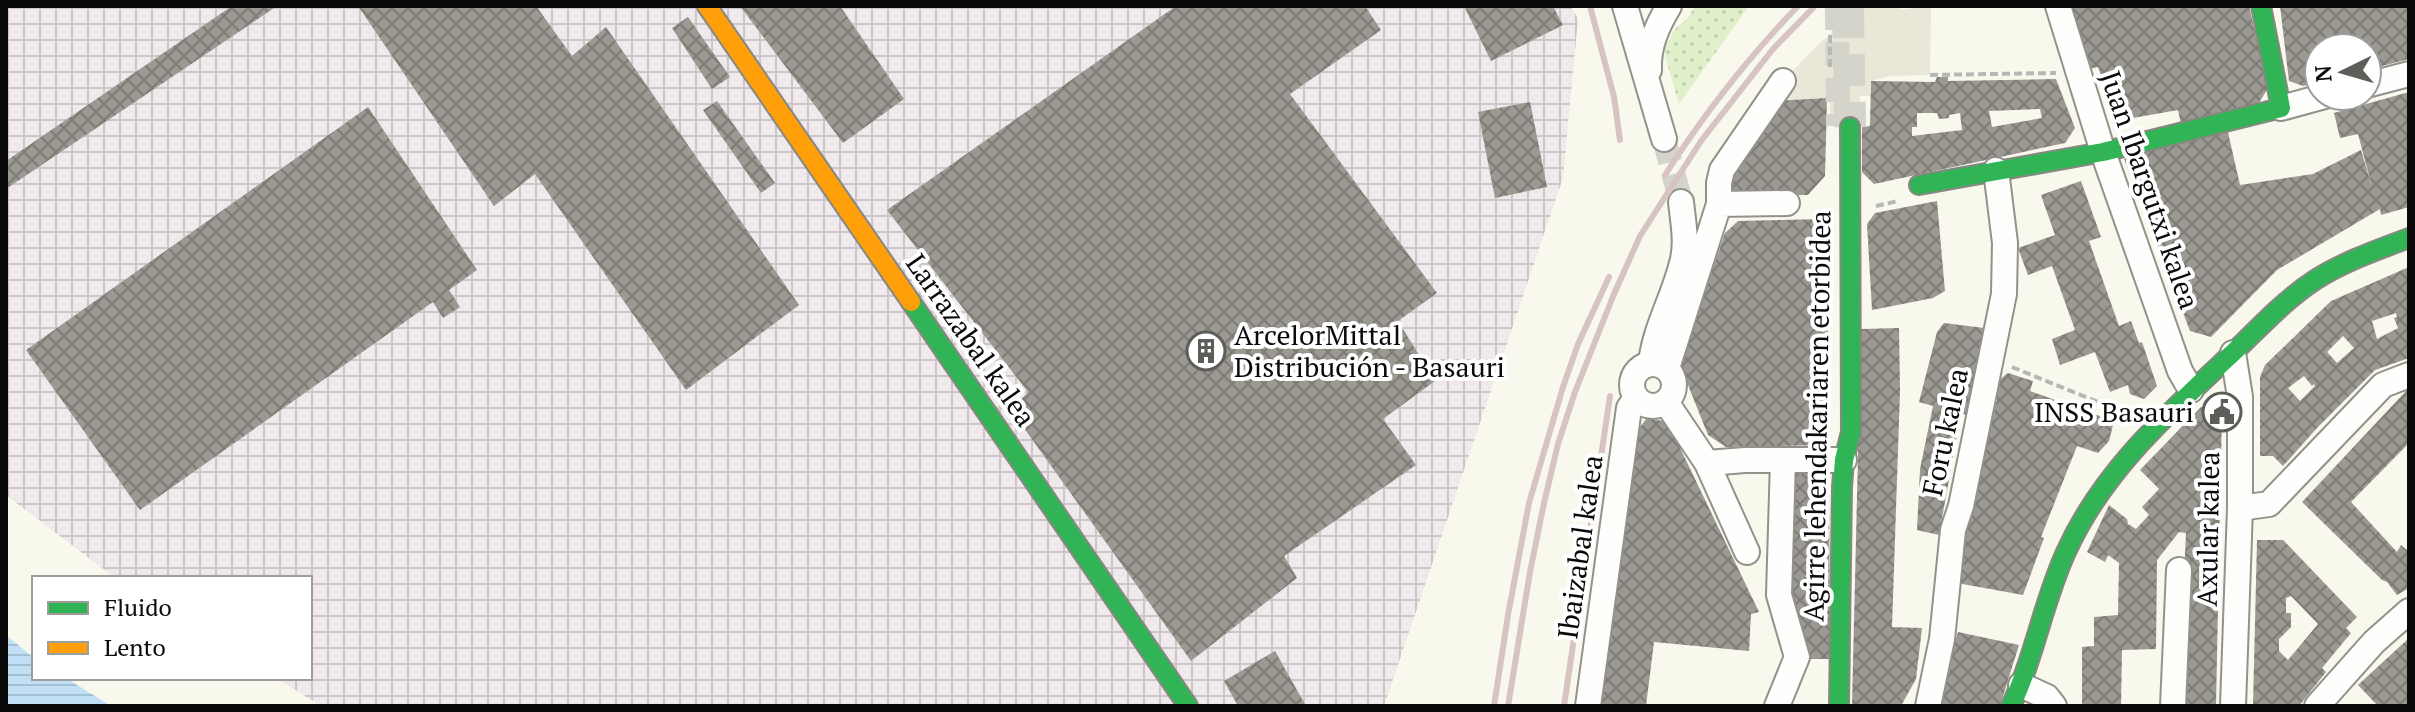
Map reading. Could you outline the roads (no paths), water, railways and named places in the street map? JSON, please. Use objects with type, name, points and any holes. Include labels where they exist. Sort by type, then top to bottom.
[{"type":"street","name":"Larrazabal kalea","points":[[707,6],[1188,706]]},
{"type":"street","points":[[1625,6],[1664,139]]},
{"type":"street","name":"Juan Ibargutxi kalea","points":[[2058,6],[2103,152],[2180,371],[2191,390]]},
{"type":"street","points":[[2261,6],[2281,108]]},
{"type":"street","points":[[1649,84],[1648,57],[1660,7]]},
{"type":"street","points":[[2383,81],[2409,74]]},
{"type":"street","points":[[1659,366],[1719,204],[1722,170],[1783,81]]},
{"type":"street","points":[[1919,185],[2103,152],[2303,102]]},
{"type":"street","name":"Agirre lehendakariaren etorbidea","points":[[1839,706],[1844,460],[1851,432],[1850,127]]},
{"type":"street","name":"Foru kalea","points":[[1928,706],[1942,639],[1953,530],[1961,506],[2004,294],[2005,243],[1996,170]]},
{"type":"street","points":[[1659,366],[1640,368],[1635,373],[1632,386],[1636,398],[1654,406],[1666,402],[1675,385],[1674,379],[1659,366],[1653,344],[1683,260],[1685,242],[1681,202]]},
{"type":"street","points":[[1719,204],[1787,203]]},
{"type":"street","points":[[2054,706],[2047,697],[2016,696],[2067,551],[2106,483],[2129,452],[2191,390],[2294,297],[2323,276],[2409,238]]},
{"type":"street","name":"Axular kalea","points":[[2233,353],[2240,397],[2240,508],[2233,706]]},
{"type":"street","points":[[2240,508],[2269,504],[2383,385],[2409,375]]},
{"type":"street","name":"Ibaizabal kalea","points":[[1588,706],[1629,408],[1636,398]]},
{"type":"street","points":[[1666,402],[1707,463],[1747,552]]},
{"type":"street","points":[[1777,706],[1797,657],[1779,595],[1783,460]]},
{"type":"street","points":[[1707,463],[1844,460]]},
{"type":"street","points":[[2173,706],[2179,570]]},
{"type":"street","points":[[2317,706],[2374,642],[2409,611]]},
{"type":"water","points":[[6,635],[32,656],[32,680],[69,680],[111,706],[6,706]]},
{"type":"tunnel","points":[[1837,6],[1838,126]]},
{"type":"tunnel","points":[[1848,6],[1850,127]]},
{"type":"tunnel","points":[[1664,139],[1681,202]]},
{"type":"railway","points":[[1590,6],[1614,97],[1620,140]]},
{"type":"railway","points":[[1665,175],[1727,88],[1798,6]]},
{"type":"railway","points":[[1508,706],[1530,572],[1558,444],[1614,294],[1640,236],[1701,141],[1773,49],[1815,6]]},
{"type":"railway","points":[[1494,706],[1529,503],[1578,344],[1609,277]]},
{"type":"railway","points":[[1564,706],[1610,396]]},
{"type":"place","name":"ArcelorMittal Distribución - Basauri","points":[[1206,351]]},
{"type":"place","name":"INSS Basauri","points":[[2222,412]]}]
